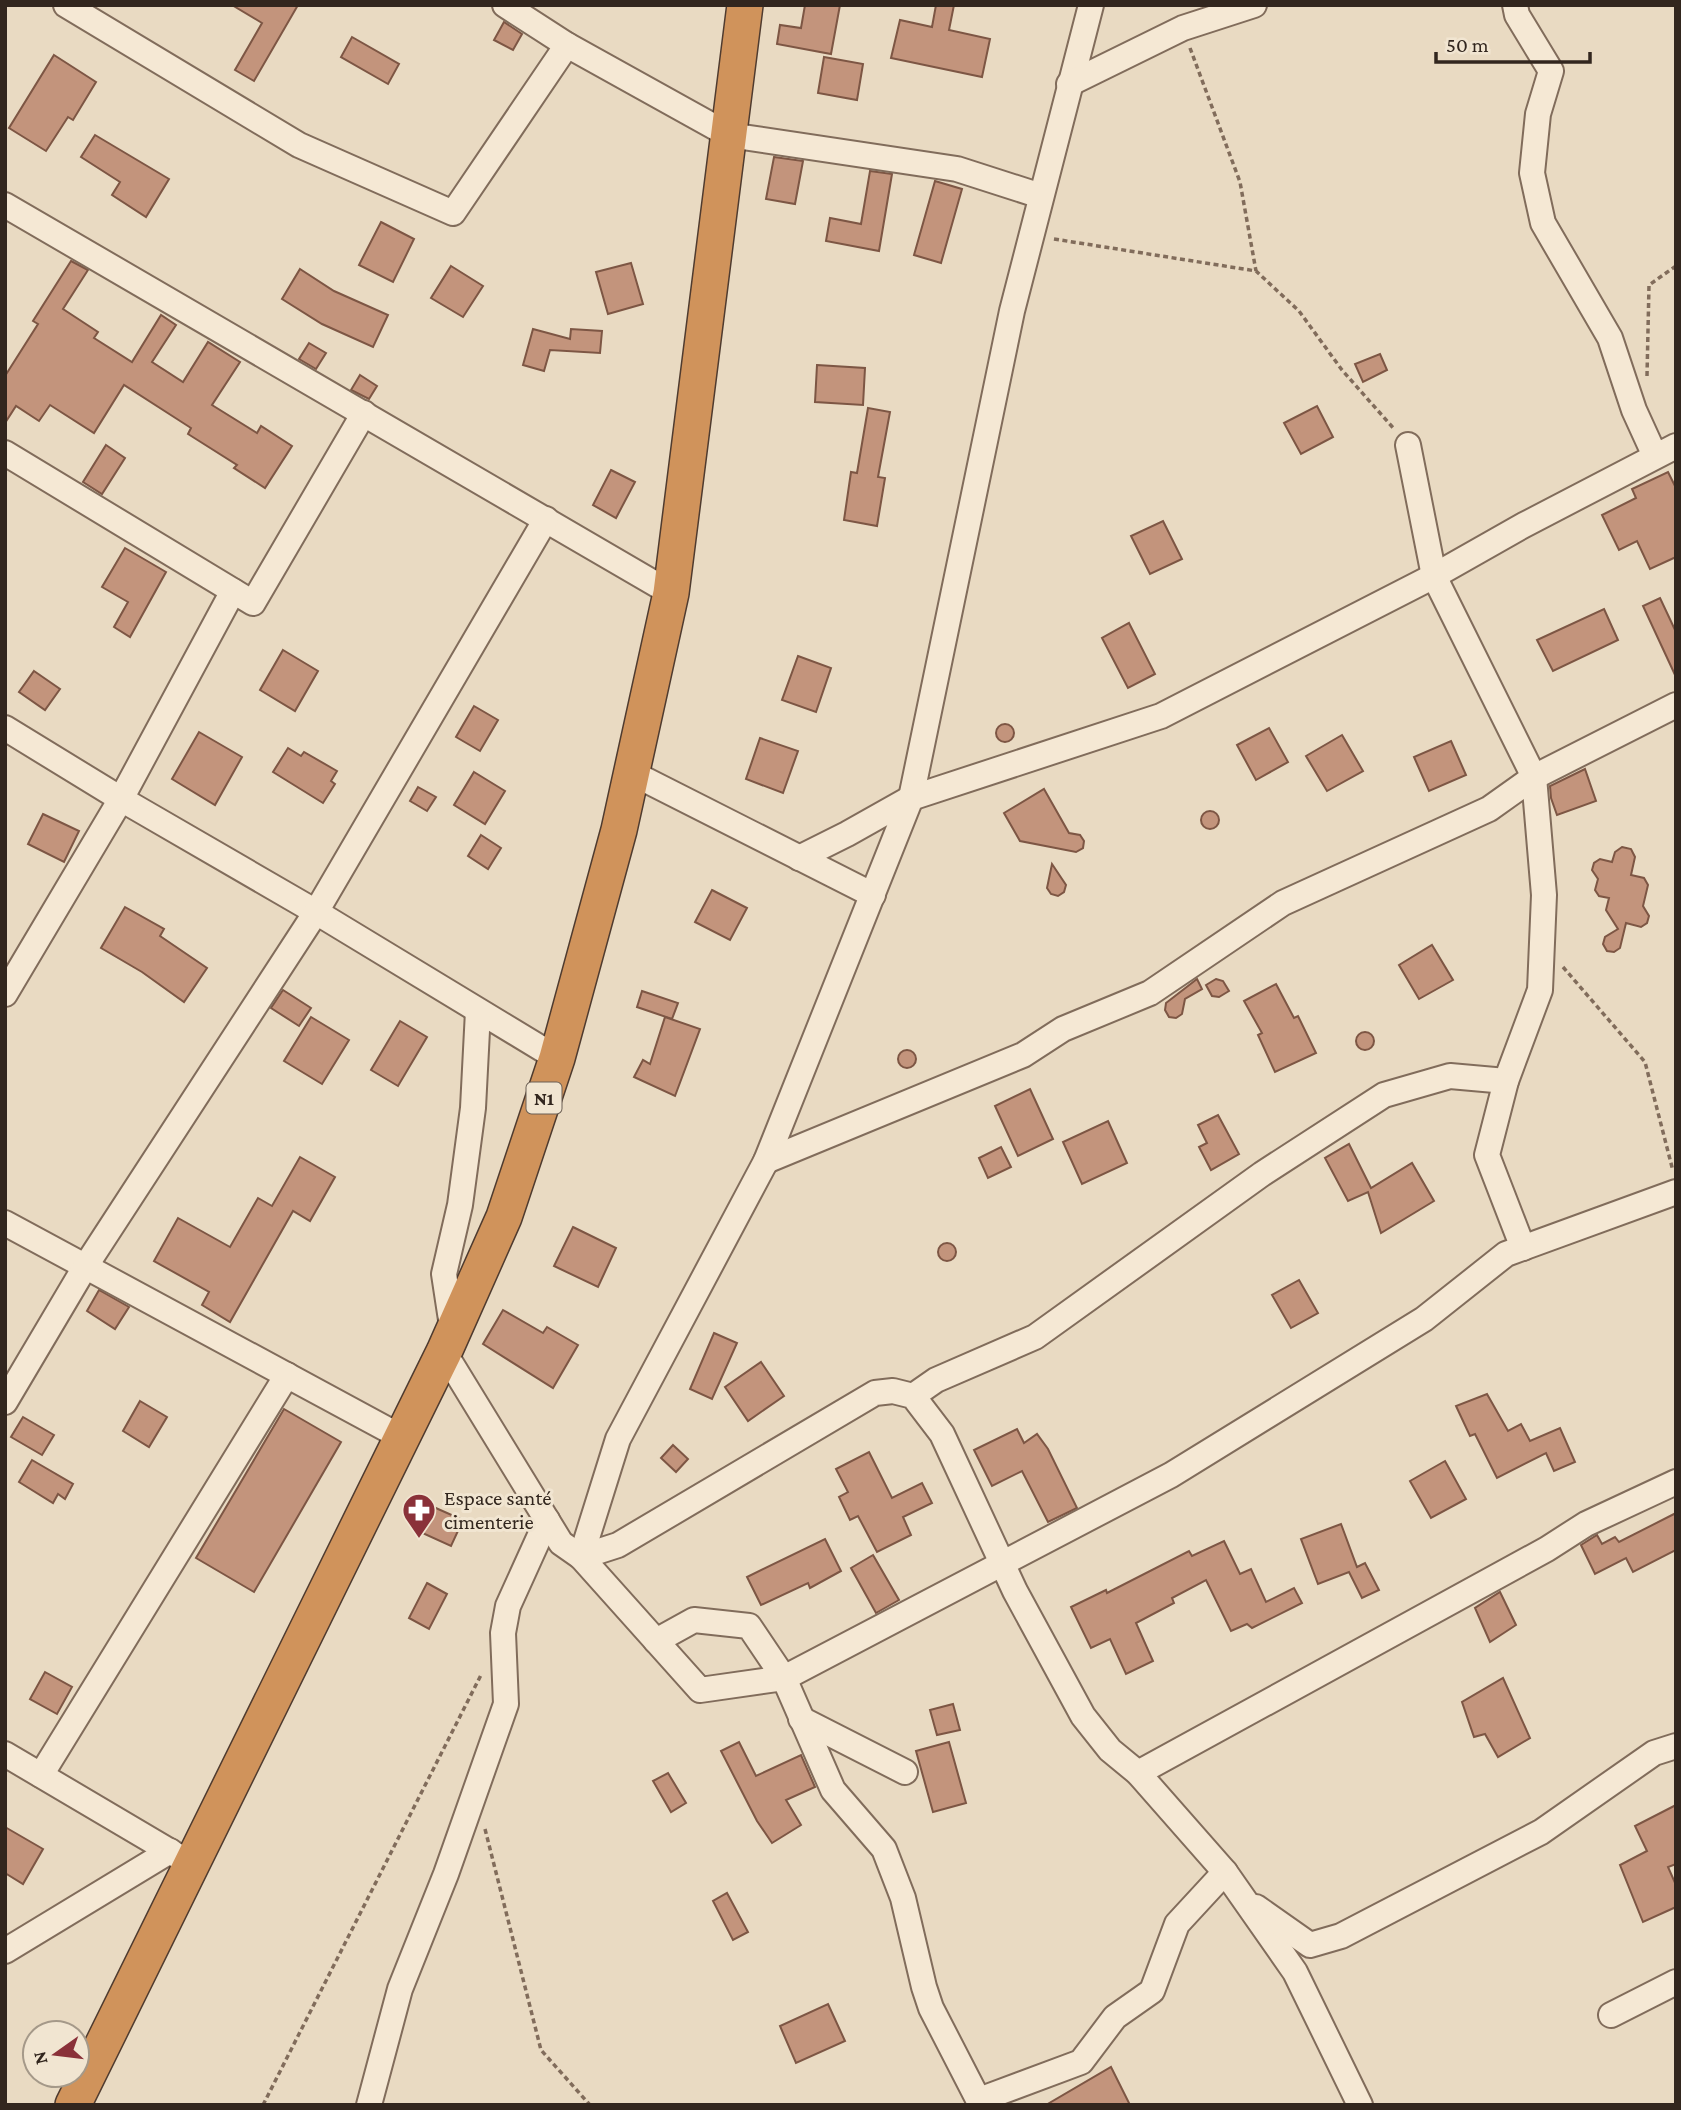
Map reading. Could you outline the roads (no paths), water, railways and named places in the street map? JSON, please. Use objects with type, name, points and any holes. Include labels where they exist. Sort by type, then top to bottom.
[{"type":"highway","name":"N1","points":[[73,2105],[181,1858],[402,1438],[448,1343],[504,1217],[557,1058],[619,830],[671,593],[745,5]]},
{"type":"street","points":[[66,5],[299,145],[453,213],[567,45]]},
{"type":"street","points":[[505,5],[567,45],[729,135],[957,169],[1041,196]]},
{"type":"street","points":[[581,1557],[618,1438],[766,1161],[911,798],[1012,311],[1091,5]]},
{"type":"street","points":[[1069,84],[1183,28],[1254,5]]},
{"type":"street","points":[[799,858],[911,798],[1161,716],[1434,576],[1665,451],[1634,410],[1610,338],[1543,223],[1532,173],[1538,114],[1551,71],[1517,15],[1515,5]]},
{"type":"street","points":[[5,205],[671,593]]},
{"type":"street","points":[[5,453],[253,603],[364,414]]},
{"type":"street","points":[[1408,445],[1434,576],[1534,777],[1544,895],[1540,990],[1506,1081],[1487,1154],[1523,1248]]},
{"type":"street","points":[[5,1402],[85,1267],[316,912],[546,519]]},
{"type":"street","points":[[5,994],[121,799],[233,591]]},
{"type":"street","points":[[766,1161],[1023,1055],[1063,1029],[1150,993],[1283,902],[1489,809],[1534,777],[1676,705]]},
{"type":"street","points":[[5,728],[557,1058]]},
{"type":"street","points":[[632,773],[873,895]]},
{"type":"street","points":[[478,1011],[473,1108],[460,1205],[444,1274],[448,1343],[561,1543],[581,1557],[700,1690],[784,1678],[1171,1475],[1424,1319],[1506,1254],[1676,1192]]},
{"type":"street","points":[[912,1396],[936,1380],[1035,1337],[1262,1174],[1384,1096],[1450,1076],[1506,1081]]},
{"type":"street","points":[[5,1223],[402,1438]]},
{"type":"street","points":[[41,1775],[287,1375]]},
{"type":"street","points":[[581,1557],[618,1545],[875,1393],[893,1391],[912,1396],[942,1434],[1028,1616],[1083,1716],[1110,1750],[1138,1773],[1225,1872],[1295,1972],[1360,2105]]},
{"type":"street","points":[[1138,1773],[1535,1555],[1586,1524],[1676,1482]]},
{"type":"street","points":[[369,2105],[400,1989],[446,1874],[506,1704],[503,1633],[508,1606],[547,1520]]},
{"type":"street","points":[[656,1641],[694,1620],[749,1626],[784,1678],[833,1790],[884,1849],[903,1898],[931,2008],[980,2102],[1082,2062],[1115,2017],[1152,1991],[1177,1924],[1225,1872]]},
{"type":"street","points":[[801,1719],[905,1772]]},
{"type":"street","points":[[1241,1896],[1310,1945],[1341,1936],[1541,1832],[1654,1753],[1676,1746]]},
{"type":"street","points":[[5,1754],[181,1858]]},
{"type":"street","points":[[5,1951],[181,1858]]},
{"type":"street","points":[[1611,2015],[1676,1982]]},
{"type":"place","name":"Espace santé cimenterie","points":[[419,1540]]}]
